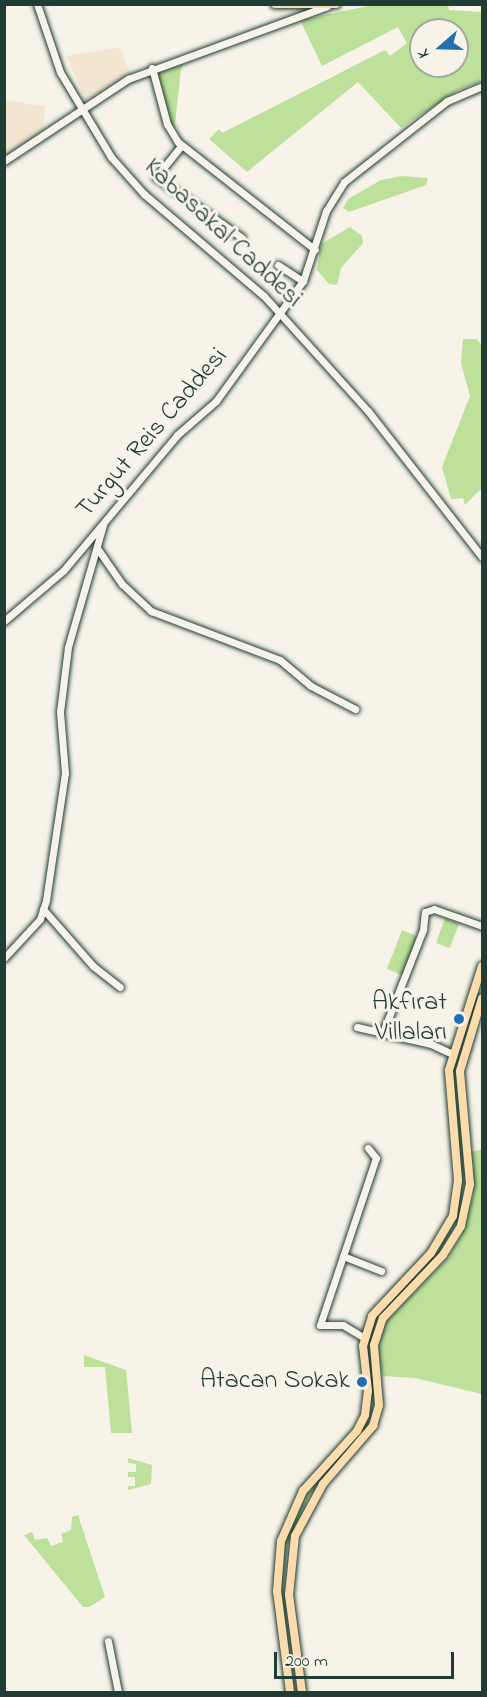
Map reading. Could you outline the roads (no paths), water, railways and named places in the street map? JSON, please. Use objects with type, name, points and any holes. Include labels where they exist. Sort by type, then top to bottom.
[{"type":"main road","points":[[275,4],[331,5]]},
{"type":"main road","points":[[290,1692],[277,1591],[281,1540],[303,1491],[357,1431],[365,1414],[363,1337],[379,1304],[431,1253],[453,1216],[458,1180],[448,1092],[452,1054],[483,966]]},
{"type":"main road","points":[[302,1692],[289,1595],[295,1536],[322,1484],[373,1426],[379,1405],[374,1345],[383,1318],[443,1255],[461,1226],[470,1184],[460,1071],[483,998]]},
{"type":"street","name":"Kabasakal Caddesi","points":[[36,4],[60,72],[80,113],[144,194],[244,277],[279,313],[368,411],[483,557]]},
{"type":"street","points":[[4,161],[80,113],[128,79],[152,68],[331,5]]},
{"type":"street","points":[[152,68],[166,124],[181,146],[315,250]]},
{"type":"street","name":"Turgut Reis Caddesi","points":[[4,621],[63,571],[177,435],[216,401],[303,280],[315,250],[326,211],[344,182],[447,101],[483,86]]},
{"type":"street","points":[[181,146],[156,177],[242,238]]},
{"type":"street","points":[[278,264],[303,280]]},
{"type":"street","points":[[4,958],[21,944],[44,909],[65,773],[60,712],[68,647],[104,520]]},
{"type":"street","points":[[97,548],[122,584],[151,611],[280,660],[311,686],[355,709]]},
{"type":"street","points":[[44,909],[93,966],[120,987]]},
{"type":"street","points":[[383,1032],[423,930],[425,912],[434,909],[483,926]]},
{"type":"street","points":[[357,1027],[383,1032],[452,1054]]},
{"type":"street","points":[[363,1337],[343,1325],[320,1325],[376,1158],[368,1148]]},
{"type":"street","points":[[343,1256],[381,1271]]},
{"type":"street","points":[[108,1641],[118,1692]]},
{"type":"place","name":"Akfırat Villaları","points":[[459,1019]]},
{"type":"place","name":"Atacan Sokak","points":[[362,1382]]}]
